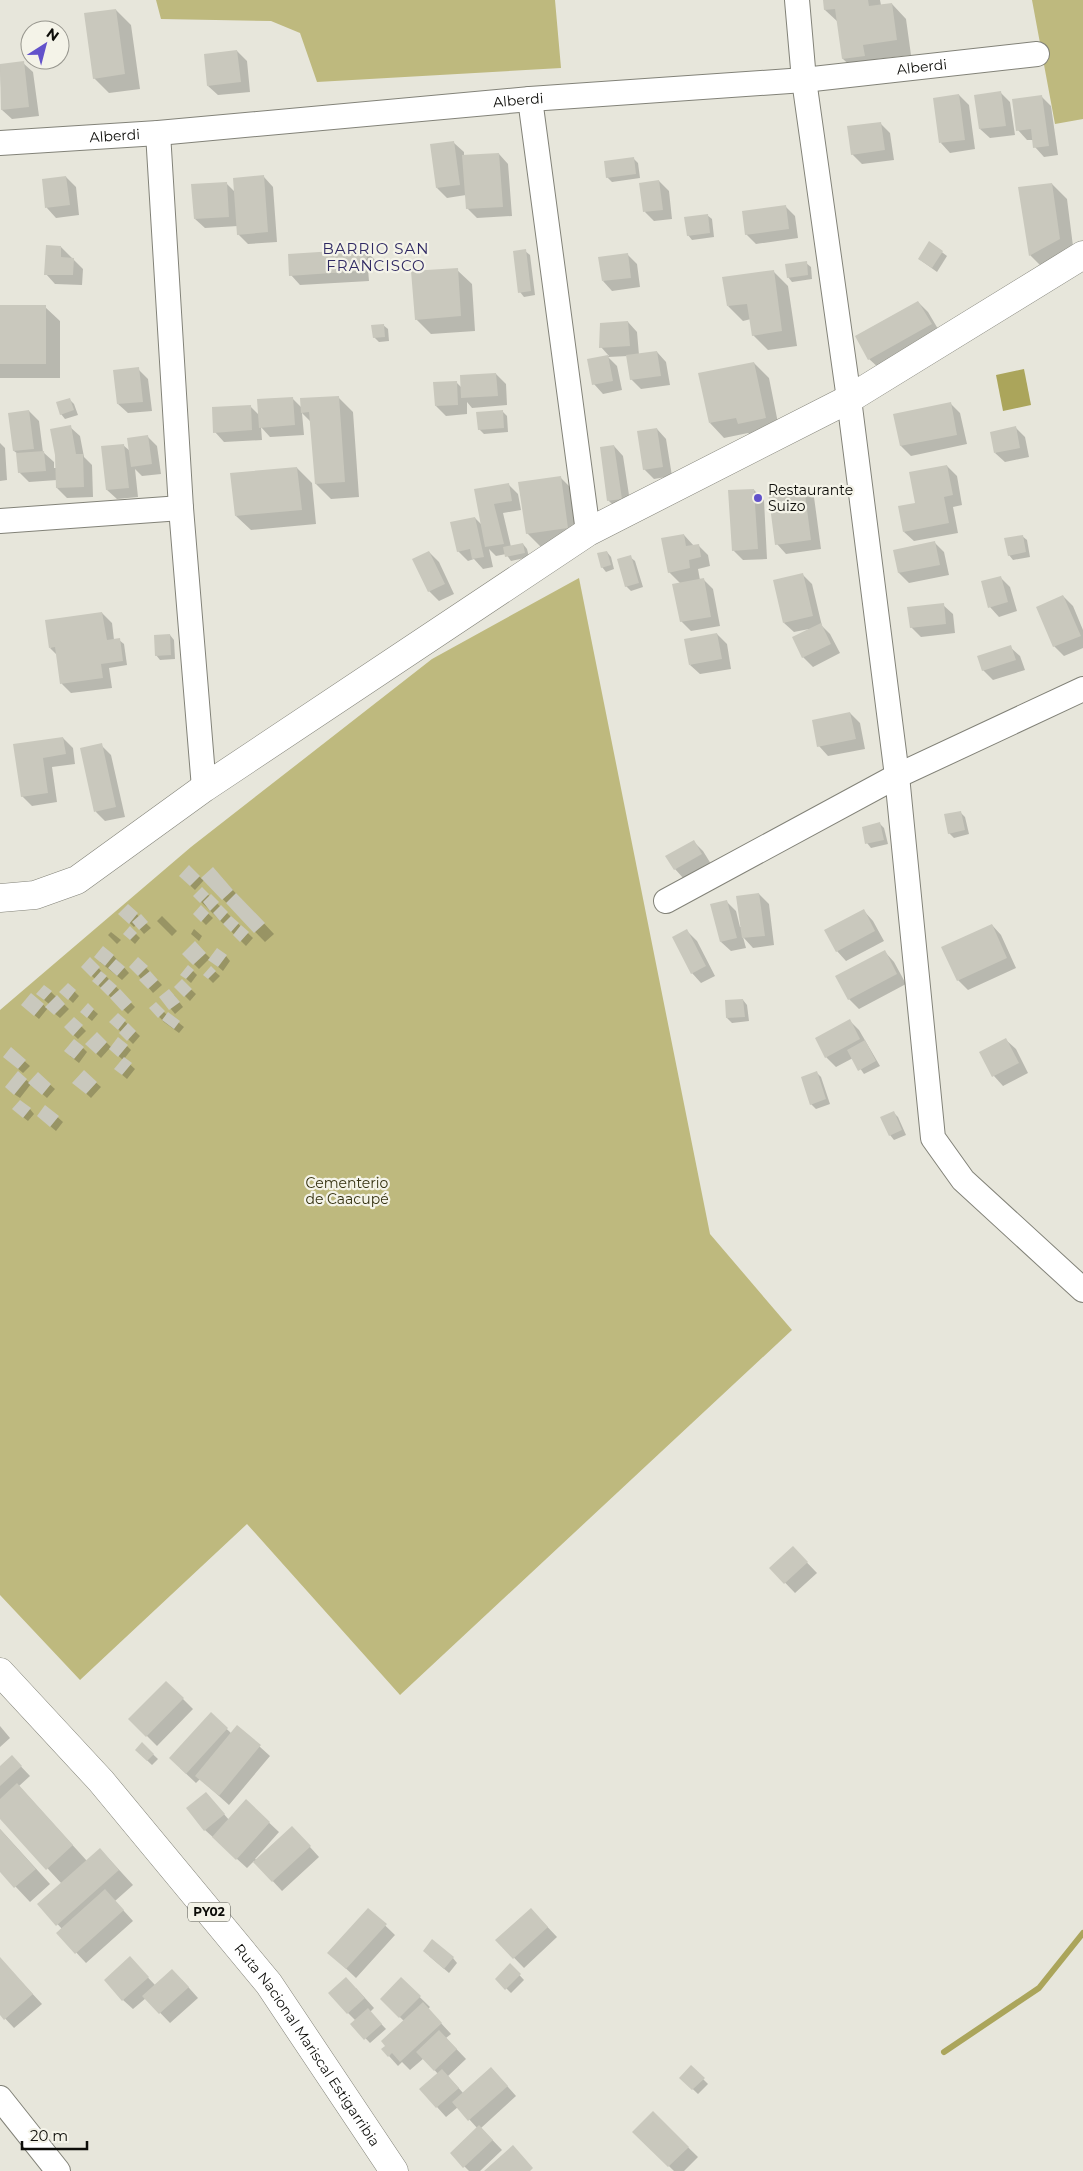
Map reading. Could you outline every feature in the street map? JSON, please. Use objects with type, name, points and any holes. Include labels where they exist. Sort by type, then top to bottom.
[{"type":"street","points":[[797,0],[804,80],[849,399],[897,776],[933,1138],[963,1180],[1083,1290]]},
{"type":"street","name":"Alberdi","points":[[0,143],[158,133],[530,99],[804,80],[1037,54]]},
{"type":"street","points":[[530,99],[588,532]]},
{"type":"street","points":[[158,133],[180,508],[204,788]]},
{"type":"street","points":[[0,898],[35,895],[77,880],[204,788],[588,532],[849,399],[1083,255]]},
{"type":"street","points":[[0,521],[180,508]]},
{"type":"street","points":[[666,901],[897,776],[1083,689]]},
{"type":"street","name":"Ruta Nacional Mariscal Estigarribia","points":[[0,1672],[100,1781],[269,1984],[394,2171]]},
{"type":"street","points":[[0,2098],[58,2171]]},
{"type":"green space","points":[[156,0],[555,0],[561,68],[317,82],[300,33],[271,21],[161,19]]},
{"type":"green space","points":[[1032,0],[1083,0],[1083,119],[1055,124]]},
{"type":"green space","name":"Cementerio de Caacupé","points":[[579,578],[710,1234],[792,1330],[400,1695],[247,1524],[80,1680],[0,1595],[0,1010],[191,847],[432,659]]},
{"type":"shaded area","points":[[1024,369],[1031,405],[1003,411],[996,375]]},
{"type":"building","points":[[823,0],[868,0],[869,6],[892,3],[897,40],[863,45],[865,56],[842,59],[835,9],[824,10]]},
{"type":"building","points":[[116,9],[125,74],[93,79],[84,13]]},
{"type":"building","points":[[237,50],[241,82],[207,86],[204,54]]},
{"type":"building","points":[[20,62],[20,70],[25,70],[29,107],[1,110],[0,64]]},
{"type":"building","points":[[1001,91],[1006,126],[979,129],[974,95]]},
{"type":"building","points":[[959,94],[965,140],[939,143],[933,98]]},
{"type":"building","points":[[1042,95],[1049,146],[1033,148],[1031,129],[1016,131],[1012,99]]},
{"type":"building","points":[[881,122],[885,150],[851,155],[847,126]]},
{"type":"building","points":[[454,141],[460,185],[436,188],[430,144]]},
{"type":"building","points":[[499,153],[503,207],[466,209],[462,155]]},
{"type":"building","points":[[634,157],[636,174],[606,178],[604,161]]},
{"type":"building","points":[[264,175],[268,232],[237,235],[233,178]]},
{"type":"building","points":[[66,176],[70,205],[45,208],[42,179]]},
{"type":"building","points":[[659,180],[663,210],[643,212],[639,183]]},
{"type":"building","points":[[227,182],[229,217],[194,219],[191,184]]},
{"type":"building","points":[[1052,183],[1060,239],[1029,256],[1018,187]]},
{"type":"building","points":[[786,205],[789,229],[745,235],[742,211]]},
{"type":"building","points":[[708,214],[710,233],[687,236],[684,217]]},
{"type":"building","points":[[929,241],[943,251],[932,268],[918,259]]},
{"type":"building","points":[[46,245],[61,246],[61,257],[74,258],[73,275],[44,275]]},
{"type":"building","points":[[366,249],[367,259],[359,260],[360,271],[289,276],[288,254]]},
{"type":"building","points":[[526,249],[531,291],[518,293],[513,251]]},
{"type":"building","points":[[628,253],[631,278],[602,281],[598,257]]},
{"type":"building","points":[[807,261],[808,275],[787,278],[785,264]]},
{"type":"building","points":[[458,268],[461,316],[415,320],[411,271]]},
{"type":"building","points":[[774,270],[782,331],[752,336],[747,304],[727,306],[722,277]]},
{"type":"building","points":[[918,301],[932,324],[868,360],[855,336]]},
{"type":"building","points":[[0,305],[46,305],[46,364],[0,364]]},
{"type":"building","points":[[628,321],[630,346],[599,348],[600,323]]},
{"type":"building","points":[[384,324],[385,337],[373,338],[371,325]]},
{"type":"building","points":[[657,351],[661,376],[630,380],[626,355]]},
{"type":"building","points":[[608,355],[613,381],[592,385],[587,359]]},
{"type":"building","points":[[754,362],[766,418],[738,424],[736,418],[709,423],[698,373]]},
{"type":"building","points":[[139,367],[143,402],[117,404],[113,370]]},
{"type":"building","points":[[496,373],[498,396],[461,398],[460,375]]},
{"type":"building","points":[[457,381],[458,405],[435,406],[433,382]]},
{"type":"building","points":[[339,396],[345,482],[315,484],[309,412],[301,413],[300,398]]},
{"type":"building","points":[[293,397],[295,425],[259,428],[257,399]]},
{"type":"building","points":[[70,398],[74,410],[60,415],[56,402]]},
{"type":"building","points":[[951,402],[957,435],[900,446],[893,414]]},
{"type":"building","points":[[251,405],[252,430],[213,433],[212,407]]},
{"type":"building","points":[[29,410],[34,449],[13,451],[8,413]]},
{"type":"building","points":[[503,410],[504,428],[478,430],[476,412]]},
{"type":"building","points":[[71,425],[76,454],[83,454],[84,487],[56,488],[55,455],[50,429]]},
{"type":"building","points":[[1016,426],[1020,448],[994,453],[990,432]]},
{"type":"building","points":[[657,428],[663,467],[643,470],[637,431]]},
{"type":"building","points":[[148,435],[152,464],[131,467],[127,438]]},
{"type":"building","points":[[124,444],[129,488],[106,490],[101,446]]},
{"type":"building","points":[[614,445],[622,499],[607,501],[600,447]]},
{"type":"building","points":[[44,451],[46,471],[18,473],[16,453]]},
{"type":"building","points":[[947,465],[953,495],[944,497],[949,523],[903,532],[898,506],[915,503],[909,472]]},
{"type":"building","points":[[297,467],[302,510],[235,516],[230,473]]},
{"type":"building","points":[[561,476],[568,528],[526,534],[518,482]]},
{"type":"building","points":[[509,483],[512,501],[494,504],[504,544],[485,547],[474,489]]},
{"type":"building","points":[[804,486],[811,540],[775,545],[768,491]]},
{"type":"building","points":[[754,489],[758,549],[732,551],[728,490]]},
{"type":"building","points":[[475,517],[484,557],[472,559],[470,549],[457,552],[450,522]]},
{"type":"building","points":[[684,534],[686,546],[699,544],[701,557],[689,560],[690,568],[668,573],[661,538]]},
{"type":"building","points":[[1023,535],[1026,552],[1008,556],[1004,538]]},
{"type":"building","points":[[935,541],[940,565],[898,573],[893,550]]},
{"type":"building","points":[[523,543],[525,553],[505,557],[503,547]]},
{"type":"building","points":[[429,551],[445,584],[428,592],[412,559]]},
{"type":"building","points":[[607,551],[611,565],[601,568],[597,553]]},
{"type":"building","points":[[631,555],[639,583],[625,587],[617,559]]},
{"type":"building","points":[[803,573],[813,616],[783,623],[773,580]]},
{"type":"building","points":[[1001,576],[1008,602],[988,608],[981,581]]},
{"type":"building","points":[[704,578],[711,617],[680,622],[672,584]]},
{"type":"building","points":[[1063,595],[1081,636],[1053,647],[1036,607]]},
{"type":"building","points":[[944,603],[946,624],[910,628],[907,607]]},
{"type":"building","points":[[102,612],[107,640],[120,638],[123,661],[101,664],[103,678],[60,684],[55,647],[49,648],[45,620]]},
{"type":"building","points":[[821,623],[831,644],[802,658],[792,637]]},
{"type":"building","points":[[717,633],[722,659],[689,665],[684,639]]},
{"type":"building","points":[[170,634],[171,655],[155,656],[154,635]]},
{"type":"building","points":[[1011,645],[1016,660],[982,671],[977,656]]},
{"type":"building","points":[[850,712],[856,739],[817,747],[812,720]]},
{"type":"building","points":[[63,737],[66,754],[43,758],[48,793],[21,797],[13,744]]},
{"type":"building","points":[[102,743],[116,807],[94,812],[80,748]]},
{"type":"building","points":[[961,811],[965,830],[948,834],[944,814]]},
{"type":"building","points":[[880,822],[884,840],[865,844],[862,827]]},
{"type":"building","points":[[694,840],[702,854],[674,870],[665,856]]},
{"type":"building","points":[[189,865],[200,876],[190,886],[179,876]]},
{"type":"building","points":[[213,867],[233,890],[222,900],[201,878]]},
{"type":"building","points":[[202,887],[209,894],[200,903],[193,896]]},
{"type":"building","points":[[236,893],[265,923],[254,933],[226,903]]},
{"type":"building","points":[[759,893],[765,936],[742,938],[736,896]]},
{"type":"building","points":[[211,894],[219,902],[210,911],[203,902]]},
{"type":"building","points":[[727,900],[737,938],[720,942],[710,904]]},
{"type":"building","points":[[128,904],[138,913],[129,924],[118,914]]},
{"type":"building","points":[[201,905],[209,913],[201,922],[193,914]]},
{"type":"building","points":[[221,905],[228,912],[220,921],[213,913]]},
{"type":"building","points":[[864,909],[875,931],[836,952],[824,930]]},
{"type":"building","points":[[141,914],[148,922],[139,930],[132,922]]},
{"type":"building","points":[[231,916],[239,923],[231,932],[223,924]]},
{"type":"building","points":[[992,924],[1007,958],[957,981],[941,947]]},
{"type":"building","points":[[241,925],[249,932],[240,942],[233,935]]},
{"type":"building","points":[[130,926],[137,933],[130,940],[123,934]]},
{"type":"building","points":[[687,929],[706,966],[691,974],[672,937]]},
{"type":"building","points":[[195,941],[206,953],[193,965],[182,954]]},
{"type":"building","points":[[103,946],[114,955],[105,966],[94,957]]},
{"type":"building","points":[[217,948],[227,955],[218,967],[208,960]]},
{"type":"building","points":[[885,950],[897,974],[848,1000],[835,976]]},
{"type":"building","points":[[90,957],[100,967],[91,977],[81,967]]},
{"type":"building","points":[[138,957],[148,966],[138,976],[129,967]]},
{"type":"building","points":[[116,959],[125,967],[117,976],[108,968]]},
{"type":"building","points":[[188,965],[194,970],[186,979],[180,975]]},
{"type":"building","points":[[211,966],[216,971],[208,979],[203,975]]},
{"type":"building","points":[[101,971],[107,976],[98,986],[92,981]]},
{"type":"building","points":[[150,971],[158,980],[148,989],[139,980]]},
{"type":"building","points":[[109,979],[117,986],[108,996],[100,988]]},
{"type":"building","points":[[182,979],[192,989],[184,997],[174,987]]},
{"type":"building","points":[[68,983],[76,990],[68,1000],[59,992]]},
{"type":"building","points":[[44,985],[52,991],[44,1000],[36,994]]},
{"type":"building","points":[[120,989],[132,1002],[122,1011],[110,998]]},
{"type":"building","points":[[169,989],[180,1002],[169,1010],[159,997]]},
{"type":"building","points":[[31,993],[44,1004],[34,1016],[21,1005]]},
{"type":"building","points":[[57,995],[65,1004],[54,1015],[45,1007]]},
{"type":"building","points":[[743,999],[745,1017],[726,1018],[725,1000]]},
{"type":"building","points":[[156,1002],[165,1011],[158,1018],[149,1008]]},
{"type":"building","points":[[88,1003],[94,1009],[87,1018],[80,1012]]},
{"type":"building","points":[[168,1012],[180,1021],[174,1029],[162,1020]]},
{"type":"building","points":[[118,1013],[126,1020],[118,1030],[109,1022]]},
{"type":"building","points":[[74,1017],[83,1025],[73,1036],[64,1027]]},
{"type":"building","points":[[850,1019],[860,1039],[825,1058],[815,1038]]},
{"type":"building","points":[[128,1023],[136,1031],[127,1041],[119,1033]]},
{"type":"building","points":[[97,1032],[107,1042],[96,1054],[85,1044]]},
{"type":"building","points":[[118,1037],[128,1045],[118,1057],[109,1049]]},
{"type":"building","points":[[1006,1038],[1019,1063],[992,1077],[979,1052]]},
{"type":"building","points":[[74,1039],[84,1047],[74,1059],[64,1051]]},
{"type":"building","points":[[865,1040],[876,1061],[858,1071],[847,1050]]},
{"type":"building","points":[[11,1047],[26,1060],[18,1069],[3,1057]]},
{"type":"building","points":[[124,1057],[132,1063],[122,1075],[114,1069]]},
{"type":"building","points":[[84,1070],[97,1082],[86,1094],[72,1083]]},
{"type":"building","points":[[18,1071],[27,1079],[14,1095],[5,1087]]},
{"type":"building","points":[[817,1071],[826,1099],[810,1105],[801,1077]]},
{"type":"building","points":[[38,1072],[51,1084],[42,1095],[28,1083]]},
{"type":"building","points":[[20,1100],[31,1108],[23,1118],[12,1109]]},
{"type":"building","points":[[45,1105],[59,1116],[50,1127],[37,1116]]},
{"type":"building","points":[[894,1111],[902,1130],[889,1136],[880,1117]]},
{"type":"building","points":[[793,1546],[808,1562],[784,1584],[769,1568]]},
{"type":"building","points":[[166,1681],[184,1698],[146,1737],[128,1719]]},
{"type":"building","points":[[211,1712],[228,1728],[186,1774],[169,1758]]},
{"type":"building","points":[[237,1725],[261,1745],[219,1796],[195,1776]]},
{"type":"building","points":[[142,1742],[154,1754],[147,1761],[135,1750]]},
{"type":"building","points":[[12,1755],[22,1766],[0,1786],[0,1766]]},
{"type":"building","points":[[17,1783],[73,1845],[46,1870],[0,1819],[0,1799]]},
{"type":"building","points":[[206,1792],[225,1814],[204,1831],[186,1808]]},
{"type":"building","points":[[246,1799],[270,1822],[236,1860],[212,1837]]},
{"type":"building","points":[[292,1826],[311,1846],[272,1882],[253,1862]]},
{"type":"building","points":[[0,1829],[36,1869],[14,1888],[0,1872]]},
{"type":"building","points":[[100,1848],[119,1870],[56,1926],[37,1904]]},
{"type":"building","points":[[105,1889],[124,1910],[75,1954],[56,1933]]},
{"type":"building","points":[[368,1908],[387,1924],[346,1969],[327,1953]]},
{"type":"building","points":[[531,1908],[548,1927],[513,1959],[495,1940]]},
{"type":"building","points":[[432,1939],[454,1957],[444,1969],[423,1951]]},
{"type":"building","points":[[130,1956],[149,1977],[122,2001],[104,1980]]},
{"type":"building","points":[[0,1957],[33,1994],[4,2020],[0,2015]]},
{"type":"building","points":[[510,1963],[521,1974],[505,1990],[495,1979]]},
{"type":"building","points":[[172,1969],[189,1987],[159,2014],[142,1996]]},
{"type":"building","points":[[346,1977],[365,1998],[347,2014],[328,1993]]},
{"type":"building","points":[[401,1977],[421,1996],[399,2018],[380,1999]]},
{"type":"building","points":[[423,2002],[442,2023],[400,2062],[392,2053],[388,2057],[381,2049],[385,2046],[381,2041]]},
{"type":"building","points":[[368,2008],[382,2024],[364,2040],[350,2024]]},
{"type":"building","points":[[439,2030],[457,2049],[434,2071],[416,2052]]},
{"type":"building","points":[[691,2065],[705,2078],[692,2090],[679,2078]]},
{"type":"building","points":[[491,2067],[508,2086],[468,2121],[452,2102]]},
{"type":"building","points":[[442,2069],[459,2088],[436,2108],[419,2089]]},
{"type":"building","points":[[653,2111],[689,2147],[668,2167],[632,2132]]},
{"type":"building","points":[[479,2125],[493,2140],[463,2168],[450,2153]]},
{"type":"building","points":[[513,2145],[533,2168],[530,2171],[484,2171]]},
{"type":"waterway","points":[[944,2052],[1039,1988],[1083,1933]]},
{"type":"place","name":"Restaurante Suizo","points":[[758,498]]},
{"type":"district","name":"BARRIO SAN FRANCISCO","points":[[376,258]]}]
